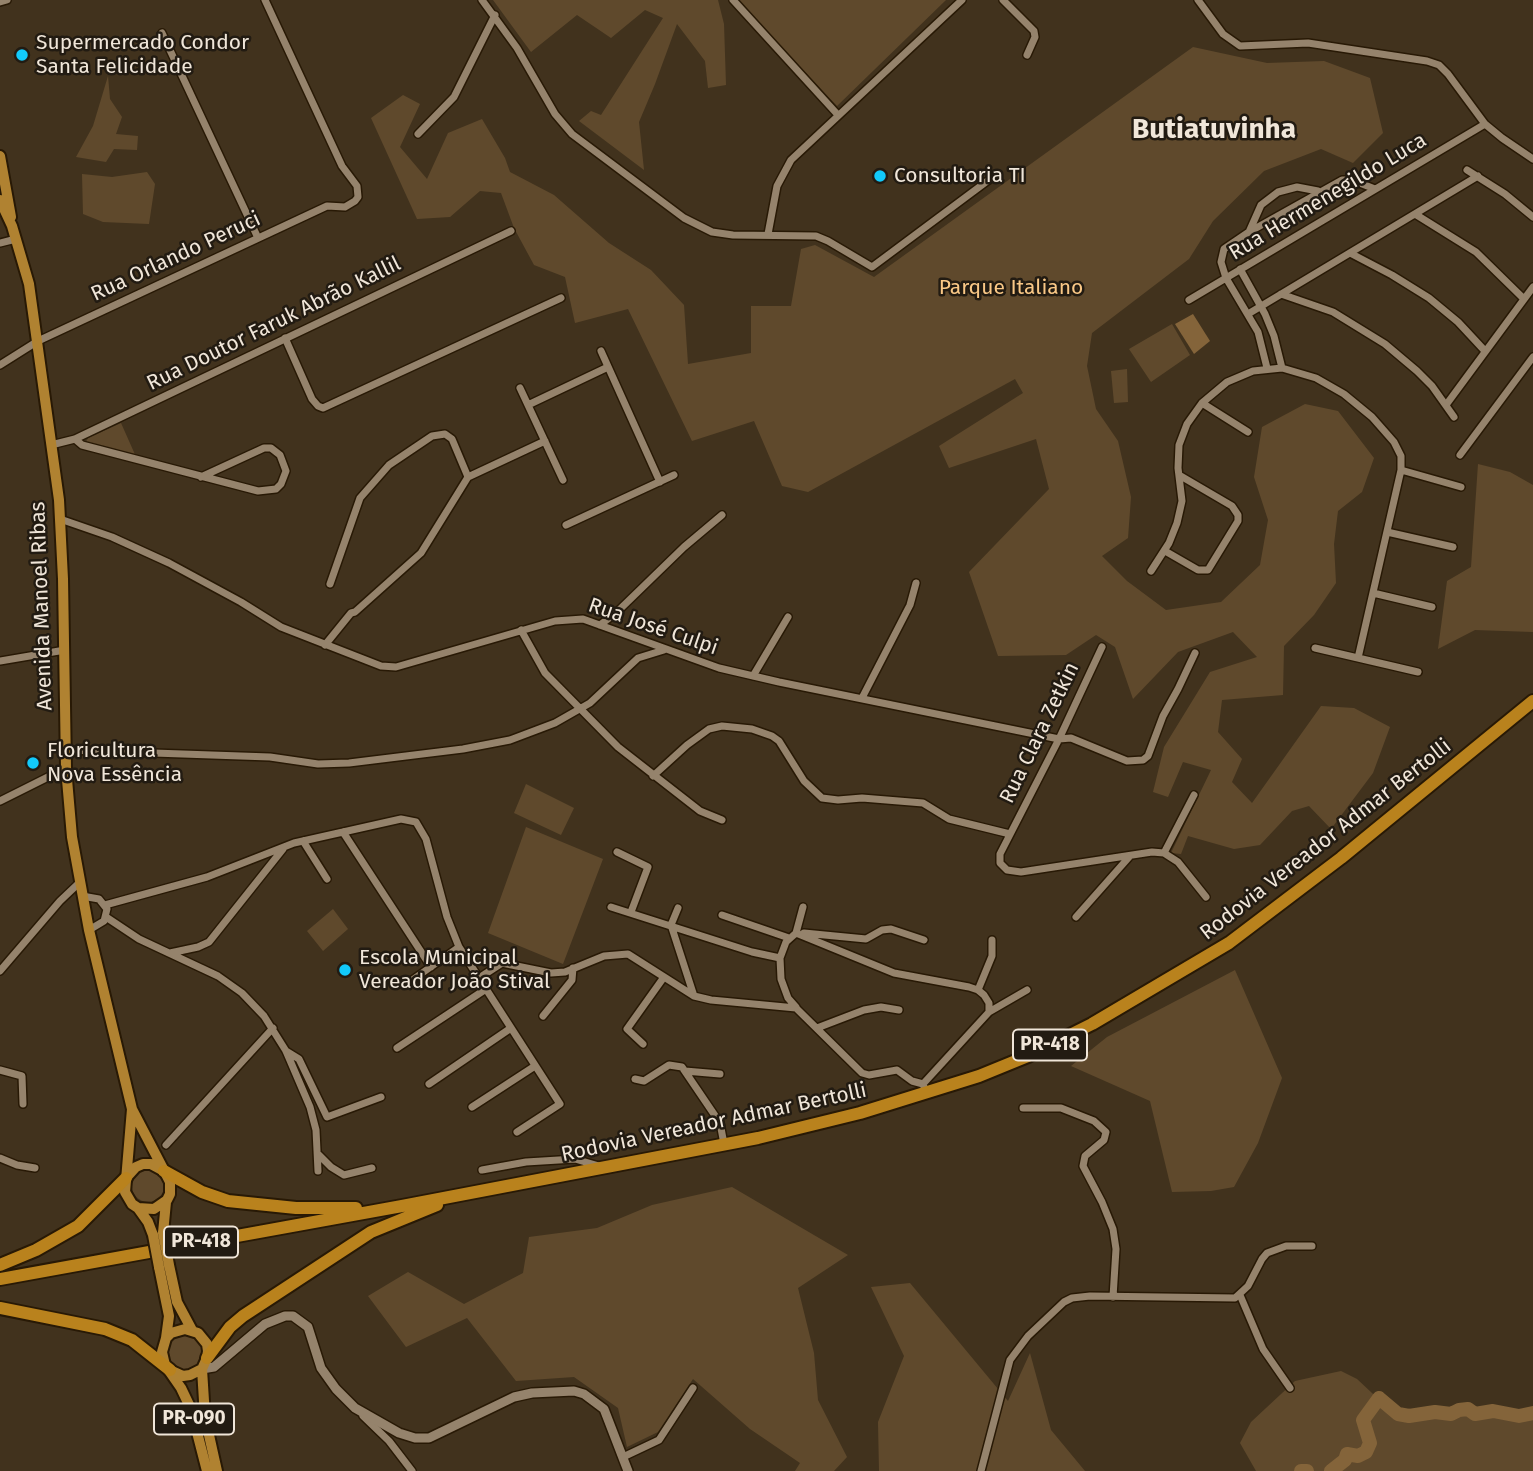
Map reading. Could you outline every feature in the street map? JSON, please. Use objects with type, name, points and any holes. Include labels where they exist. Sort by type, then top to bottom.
[{"type":"highway","name":"Rodovia Vereador Admar Bertolli","points":[[0,1279],[402,1206],[802,1128],[924,1089],[979,1076],[1028,1056],[1138,998],[1229,943],[1341,858],[1533,701]]},
{"type":"highway","points":[[164,1171],[215,1198],[244,1204],[314,1209],[402,1206]]},
{"type":"highway","points":[[0,1265],[37,1250],[78,1226],[126,1178]]},
{"type":"highway","points":[[204,1364],[230,1327],[243,1316],[359,1239],[395,1221],[474,1192]]},
{"type":"highway","points":[[0,1308],[105,1329],[132,1340],[170,1370]]},
{"type":"main road","name":"Avenida Manoel Ribas","points":[[0,158],[12,226],[29,284],[60,519],[66,768],[69,814],[82,895],[132,1109],[164,1171]]},
{"type":"main road","name":"Avenida Manoel Ribas","points":[[0,200],[12,226]]},
{"type":"main road","name":"Avenida Manoel Ribas","points":[[126,1178],[132,1109]]},
{"type":"main road","points":[[158,1234],[125,1192],[126,1178],[136,1167],[143,1164],[158,1166],[170,1182],[170,1195],[158,1234],[171,1297],[162,1359],[170,1370],[183,1376],[190,1375],[204,1364],[207,1344],[198,1333],[178,1330],[166,1338]]},
{"type":"main road","points":[[138,1208],[154,1209],[167,1200]]},
{"type":"main road","points":[[171,1297],[192,1330]]},
{"type":"main road","name":"PR-090","points":[[204,1364],[205,1417],[217,1471]]},
{"type":"main road","name":"PR-090","points":[[170,1370],[194,1418],[206,1471]]},
{"type":"street","points":[[0,2],[7,0]]},
{"type":"street","name":"Rua Orlando Peruci","points":[[0,365],[38,341],[327,206],[350,205],[358,197],[357,186],[342,166],[265,0]]},
{"type":"street","points":[[482,0],[523,58],[555,114],[581,143],[702,229],[721,234],[822,238],[872,267],[990,179]]},
{"type":"street","points":[[733,0],[838,115]]},
{"type":"street","points":[[768,234],[777,186],[784,169],[962,0]]},
{"type":"street","points":[[1003,0],[1034,31],[1035,37],[1027,55]]},
{"type":"street","points":[[1198,0],[1223,34],[1240,46],[1308,43],[1434,63],[1448,74],[1485,124],[1533,159]]},
{"type":"street","points":[[418,134],[454,97],[495,15]]},
{"type":"street","points":[[163,33],[258,238]]},
{"type":"street","name":"Rua Hermenegildo Luca","points":[[1189,300],[1485,124]]},
{"type":"street","points":[[1466,170],[1505,194],[1533,217]]},
{"type":"street","points":[[1248,314],[1478,176]]},
{"type":"street","points":[[1267,368],[1261,340],[1226,278],[1221,262],[1224,249],[1335,182],[1347,179],[1375,189]]},
{"type":"street","points":[[1249,232],[1261,205],[1278,192],[1297,187],[1318,191]]},
{"type":"street","points":[[1415,214],[1476,252],[1524,299]]},
{"type":"street","name":"Rua Doutor Faruk Abrão Kallil","points":[[51,444],[75,439],[510,230]]},
{"type":"street","points":[[0,243],[16,239]]},
{"type":"street","points":[[1350,253],[1392,275],[1429,299],[1458,322],[1485,351]]},
{"type":"street","points":[[1240,269],[1274,336],[1282,368]]},
{"type":"street","points":[[1446,405],[1533,288]]},
{"type":"street","points":[[1281,294],[1333,312],[1368,332],[1417,371],[1454,417]]},
{"type":"street","points":[[285,338],[312,399],[318,406],[328,407],[561,298]]},
{"type":"street","points":[[601,351],[660,482]]},
{"type":"street","points":[[1460,455],[1533,357]]},
{"type":"street","points":[[528,405],[608,367]]},
{"type":"street","points":[[1151,571],[1174,534],[1180,512],[1177,456],[1182,434],[1202,403],[1214,390],[1252,371],[1282,368],[1316,378],[1358,405],[1394,442],[1401,456],[1401,470],[1358,658]]},
{"type":"street","points":[[520,388],[563,481]]},
{"type":"street","points":[[1202,403],[1248,432]]},
{"type":"street","points":[[330,584],[360,498],[395,460],[432,436],[445,433],[452,439],[468,477]]},
{"type":"street","points":[[75,439],[79,445],[201,477],[258,491],[270,491],[281,484],[286,471],[281,455],[271,448],[258,449],[201,477]]},
{"type":"street","points":[[327,646],[351,612],[355,612],[421,553],[468,477],[545,442]]},
{"type":"street","points":[[1401,470],[1461,487]]},
{"type":"street","points":[[566,525],[674,475]]},
{"type":"street","points":[[1165,551],[1198,570],[1208,570],[1238,521],[1238,515],[1232,506],[1179,475]]},
{"type":"street","points":[[600,625],[722,515]]},
{"type":"street","name":"Rua José Culpi","points":[[60,519],[92,528],[139,549],[222,591],[274,624],[388,668],[521,630],[567,619],[583,619],[707,664],[753,676],[1059,739],[1071,738],[1126,761],[1143,760],[1151,751],[1163,716],[1195,653]]},
{"type":"street","points":[[1387,532],[1453,547]]},
{"type":"street","points":[[862,698],[910,605],[916,583]]},
{"type":"street","points":[[1373,593],[1432,607]]},
{"type":"street","points":[[753,676],[788,617]]},
{"type":"street","points":[[521,630],[545,674],[624,752],[700,811],[722,820]]},
{"type":"street","name":"Rua Clara Zetkin","points":[[1102,647],[999,859],[1002,867],[1014,872],[1130,855]]},
{"type":"street","points":[[1315,648],[1418,672]]},
{"type":"street","points":[[0,661],[65,650]]},
{"type":"street","points":[[66,750],[270,757],[303,763],[332,764],[463,749],[520,737],[543,729],[580,710],[598,696],[630,663],[647,654],[664,650]]},
{"type":"street","points":[[653,776],[709,729],[722,726],[752,729],[779,741],[804,780],[822,798],[923,803],[949,819],[1010,834]]},
{"type":"street","points":[[0,801],[66,768]]},
{"type":"street","points":[[1164,853],[1194,795]]},
{"type":"street","points":[[105,905],[207,877],[303,841],[401,819],[416,822],[426,839],[447,917],[459,947],[560,1104],[517,1132]]},
{"type":"street","points":[[343,832],[431,967]]},
{"type":"street","points":[[303,841],[327,879]]},
{"type":"street","points":[[169,953],[209,942],[285,847]]},
{"type":"street","points":[[617,852],[648,867],[631,912]]},
{"type":"street","points":[[1076,917],[1130,855],[1164,853],[1178,862],[1206,897]]},
{"type":"street","points":[[0,971],[60,901],[80,882]]},
{"type":"street","points":[[82,895],[94,897],[105,905],[106,918],[101,924],[89,929]]},
{"type":"street","points":[[611,907],[751,952],[779,958]]},
{"type":"street","points":[[803,907],[793,936],[779,958],[781,979],[788,998],[865,1075],[897,1070],[924,1089],[989,1012],[1027,990]]},
{"type":"street","points":[[678,908],[671,925],[694,996]]},
{"type":"street","points":[[722,915],[793,936],[894,973],[978,990],[989,1003],[989,1012]]},
{"type":"street","points":[[106,918],[139,939],[204,968],[231,984],[253,1004],[273,1028],[286,1051],[313,1118],[318,1171]]},
{"type":"street","points":[[793,936],[866,939],[882,930],[891,929],[924,940]]},
{"type":"street","points":[[978,990],[992,956],[992,940]]},
{"type":"street","points":[[408,983],[459,947]]},
{"type":"street","points":[[479,978],[502,963],[551,974],[604,956],[628,954],[694,996],[796,1008]]},
{"type":"street","points":[[543,1016],[572,980],[573,968]]},
{"type":"street","points":[[643,1044],[627,1029],[664,977]]},
{"type":"street","points":[[397,1048],[486,989]]},
{"type":"street","points":[[817,1028],[864,1010],[881,1007],[899,1010]]},
{"type":"street","points":[[166,1145],[273,1028]]},
{"type":"street","points":[[429,1084],[511,1028]]},
{"type":"street","points":[[286,1051],[299,1059],[327,1117],[381,1097]]},
{"type":"street","points":[[635,1079],[644,1081],[666,1066],[676,1065],[685,1071],[719,1123],[724,1144]]},
{"type":"street","points":[[472,1107],[535,1066]]},
{"type":"street","points":[[0,1070],[22,1076],[23,1104]]},
{"type":"street","points":[[685,1071],[720,1074]]},
{"type":"street","points":[[1023,1108],[1061,1108],[1100,1125],[1106,1132],[1104,1140],[1085,1156],[1083,1166],[1114,1229],[1116,1249],[1113,1297]]},
{"type":"street","points":[[318,1155],[344,1175],[372,1168]]},
{"type":"street","points":[[0,1158],[35,1168]]},
{"type":"street","points":[[482,1170],[526,1162],[575,1159],[603,1168]]},
{"type":"street","points":[[981,1471],[1010,1360],[1021,1344],[1064,1302],[1080,1297],[1227,1298],[1240,1295],[1267,1253],[1286,1246],[1312,1246]]},
{"type":"street","points":[[1240,1295],[1263,1349],[1290,1388]]},
{"type":"street","points":[[204,1364],[228,1355],[275,1319],[285,1316],[300,1319],[311,1333],[325,1375],[389,1441],[412,1471]]},
{"type":"street","points":[[623,1457],[659,1440],[693,1388]]},
{"type":"street","points":[[355,1408],[399,1433],[422,1439],[437,1435],[514,1397],[532,1393],[574,1391],[584,1394],[604,1409],[628,1471]]},
{"type":"green space","points":[[493,0],[718,0],[724,24],[726,85],[708,88],[705,61],[677,24],[639,122],[644,170],[579,121],[591,111],[601,115],[663,18],[645,10],[611,38],[577,15],[531,52]]},
{"type":"green space","points":[[737,0],[946,0],[837,106]]},
{"type":"green space","name":"Parque Italiano","points":[[1193,47],[1267,63],[1324,61],[1370,78],[1383,133],[1353,163],[1321,149],[1264,171],[1213,221],[1189,259],[1092,333],[1087,366],[1096,409],[1118,441],[1131,497],[1128,538],[1102,556],[1127,581],[1166,610],[1221,602],[1260,565],[1268,520],[1254,477],[1262,427],[1305,404],[1338,411],[1374,458],[1362,492],[1338,511],[1334,544],[1336,583],[1314,615],[1284,646],[1283,695],[1222,700],[1218,732],[1242,759],[1232,782],[1252,803],[1321,706],[1354,708],[1390,727],[1373,773],[1331,829],[1309,806],[1292,811],[1260,845],[1234,849],[1188,836],[1181,854],[1171,853],[1211,770],[1183,762],[1168,797],[1153,792],[1164,747],[1210,672],[1257,657],[1233,632],[1178,652],[1133,699],[1115,647],[1096,635],[1066,655],[998,656],[969,572],[1049,489],[1036,439],[949,468],[939,446],[1023,393],[1015,379],[808,492],[782,486],[754,421],[692,441],[628,309],[575,323],[565,277],[534,265],[514,228],[501,193],[480,191],[450,217],[417,219],[371,118],[403,95],[420,104],[400,147],[427,179],[448,133],[482,119],[505,158],[510,172],[554,195],[609,243],[651,270],[684,305],[688,364],[751,353],[751,306],[791,306],[801,249],[815,245],[874,277]]},
{"type":"green space","points":[[108,76],[110,99],[122,117],[116,134],[138,136],[137,150],[114,149],[106,162],[76,157],[93,126]]},
{"type":"green space","points":[[147,172],[155,184],[149,224],[103,222],[83,214],[82,174],[112,177]]},
{"type":"green space","points":[[1172,324],[1190,355],[1151,382],[1129,349]]},
{"type":"green space","points":[[1127,369],[1128,402],[1114,403],[1111,371]]},
{"type":"green space","points":[[121,423],[137,459],[86,442],[88,438]]},
{"type":"green space","points":[[1478,464],[1510,472],[1533,485],[1533,632],[1475,630],[1438,649],[1447,581],[1471,567]]},
{"type":"green space","points":[[526,784],[574,808],[561,835],[514,813]]},
{"type":"green space","points":[[526,827],[603,859],[563,964],[488,933]]},
{"type":"green space","points":[[333,909],[348,929],[323,951],[307,931]]},
{"type":"green space","points":[[1235,970],[1282,1078],[1258,1143],[1234,1187],[1211,1191],[1172,1192],[1150,1101],[1071,1066],[1107,1037]]},
{"type":"green space","points":[[148,1170],[160,1174],[164,1186],[160,1198],[148,1202],[136,1198],[132,1186],[136,1174]]},
{"type":"green space","points":[[732,1187],[848,1255],[798,1288],[814,1353],[818,1400],[847,1457],[834,1471],[795,1471],[800,1463],[750,1429],[693,1379],[658,1432],[627,1447],[618,1408],[574,1377],[516,1381],[467,1318],[406,1347],[368,1296],[408,1272],[464,1304],[523,1273],[529,1237],[597,1228],[652,1205]]},
{"type":"green space","points":[[910,1283],[1008,1401],[1030,1353],[1051,1430],[1085,1471],[879,1471],[878,1422],[904,1356],[871,1287]]},
{"type":"green space","points":[[184,1334],[197,1339],[202,1352],[197,1365],[184,1370],[171,1365],[166,1352],[171,1339]]},
{"type":"green space","points":[[1341,1371],[1357,1379],[1387,1407],[1406,1413],[1533,1410],[1533,1471],[1256,1471],[1240,1443],[1251,1422],[1295,1381]]},
{"type":"shaded area","points":[[1193,314],[1210,341],[1194,354],[1175,324]]},
{"type":"waterway","points":[[1331,1471],[1345,1460],[1347,1454],[1358,1456],[1366,1452],[1370,1443],[1363,1420],[1379,1398],[1398,1414],[1409,1416],[1435,1412],[1451,1414],[1468,1409],[1475,1414],[1493,1411],[1519,1416],[1533,1413]]},
{"type":"waterway","points":[[1301,1471],[1307,1471]]},
{"type":"place","name":"Supermercado Condor Santa Felicidade","points":[[22,55]]},
{"type":"place","name":"Consultoria TI","points":[[880,176]]},
{"type":"place","name":"Floricultura Nova Essência","points":[[33,763]]},
{"type":"place","name":"Escola Municipal Vereador João Stival","points":[[345,970]]},
{"type":"district","name":"Butiatuvinha","points":[[1214,130]]}]
